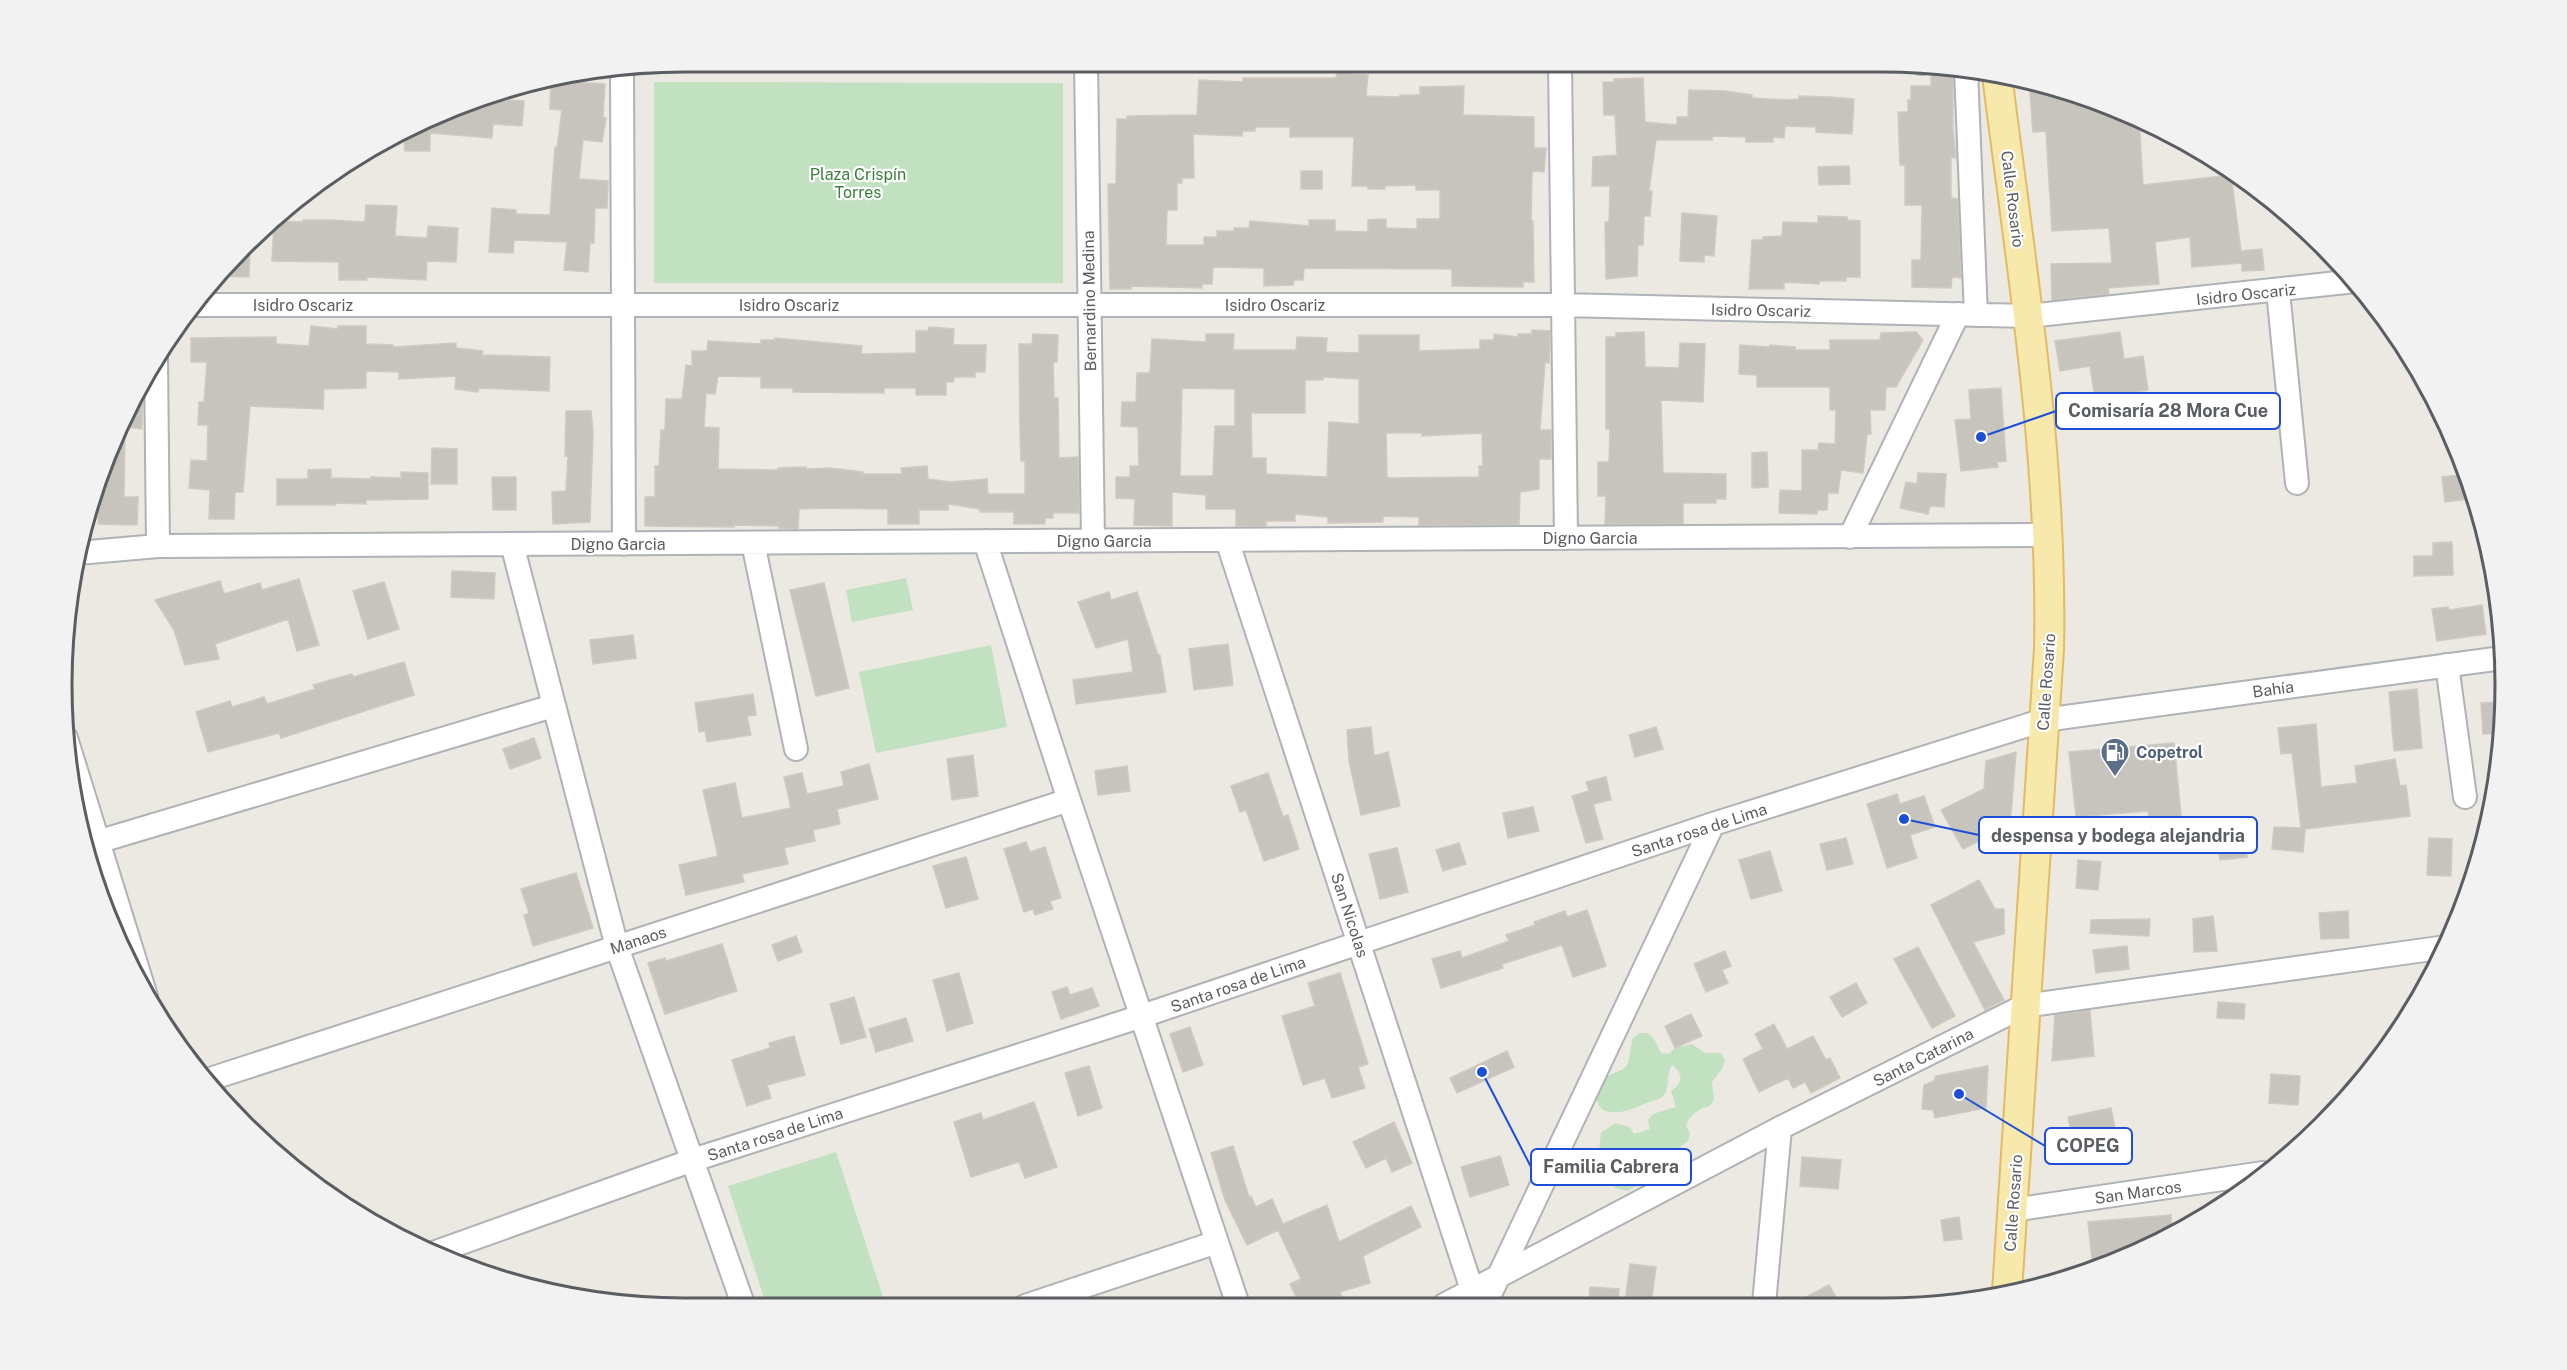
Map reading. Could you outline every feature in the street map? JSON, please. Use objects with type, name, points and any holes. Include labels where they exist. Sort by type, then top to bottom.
[{"type":"main road","name":"Calle Rosario","points":[[1998,83],[2028,316],[2046,480],[2049,535],[2049,649],[2008,1285]]},
{"type":"street","name":"Bernardino Medina","points":[[1086,72],[1093,541]]},
{"type":"street","points":[[1560,72],[1566,538]]},
{"type":"street","points":[[622,75],[624,544]]},
{"type":"street","points":[[1850,537],[1967,315],[1970,155],[1966,78]]},
{"type":"street","points":[[1970,155],[2007,153]]},
{"type":"street","name":"Isidro Oscariz","points":[[205,305],[1563,305],[2028,316],[2344,283]]},
{"type":"street","points":[[2278,291],[2297,483]]},
{"type":"street","points":[[156,374],[158,546]]},
{"type":"street","name":"Digno Garcia","points":[[87,552],[158,546],[2049,535]]},
{"type":"street","name":"San Nicolas","points":[[1227,540],[1478,1297]]},
{"type":"street","points":[[985,541],[1236,1298]]},
{"type":"street","points":[[753,543],[796,749]]},
{"type":"street","points":[[512,544],[617,947],[741,1298]]},
{"type":"street","name":"Bahía","points":[[2044,720],[2494,659]]},
{"type":"street","points":[[2447,666],[2465,797]]},
{"type":"street","points":[[97,842],[553,706]]},
{"type":"street","name":"Santa rosa de Lima","points":[[445,1249],[693,1160],[1142,1016],[1713,824],[2044,720]]},
{"type":"street","points":[[81,789],[129,942]]},
{"type":"street","name":"Manaos","points":[[215,1077],[1069,800]]},
{"type":"street","points":[[1497,1277],[1713,824]]},
{"type":"street","name":"Santa Catarina","points":[[1478,1297],[1497,1277],[1780,1128],[2024,1006],[2435,948]]},
{"type":"street","points":[[1765,1298],[1780,1128]]},
{"type":"street","name":"San Marcos","points":[[2013,1210],[2250,1175]]},
{"type":"street","points":[[1049,1298],[1217,1242]]},
{"type":"green space","name":"Plaza Crispín Torres","points":[[654,82],[1063,83],[1063,283],[654,283]]},
{"type":"green space","points":[[906,578],[913,610],[852,622],[846,590]]},
{"type":"green space","points":[[991,645],[1007,727],[876,753],[859,672]]},
{"type":"green space","points":[[1640,1033],[1648,1033],[1661,1053],[1669,1054],[1675,1048],[1692,1044],[1705,1053],[1721,1053],[1725,1061],[1712,1082],[1714,1099],[1710,1106],[1698,1110],[1687,1122],[1686,1126],[1690,1133],[1688,1141],[1681,1146],[1677,1177],[1658,1187],[1646,1182],[1628,1191],[1615,1188],[1605,1164],[1598,1159],[1601,1133],[1615,1123],[1630,1127],[1634,1134],[1650,1129],[1648,1120],[1653,1114],[1676,1107],[1671,1091],[1680,1082],[1679,1072],[1672,1065],[1667,1089],[1661,1097],[1633,1109],[1617,1112],[1609,1112],[1598,1104],[1598,1088],[1601,1082],[1627,1065],[1633,1038]]},
{"type":"green space","points":[[836,1152],[883,1298],[764,1298],[728,1186]]},
{"type":"building","points":[[1337,73],[1368,75],[1366,96],[1420,95],[1420,87],[1464,86],[1463,115],[1534,117],[1534,148],[1546,148],[1544,172],[1533,171],[1532,175],[1531,221],[1533,221],[1534,282],[1523,282],[1523,287],[1452,286],[1452,269],[1304,268],[1303,280],[1294,280],[1293,285],[1264,286],[1264,268],[1213,267],[1212,284],[1202,284],[1202,288],[1131,286],[1131,289],[1110,289],[1108,184],[1116,184],[1117,119],[1127,119],[1127,116],[1197,115],[1199,80],[1243,82],[1243,78],[1336,78]],"holes":[[[1255,127],[1290,127],[1290,137],[1354,137],[1352,186],[1385,189],[1385,186],[1416,185],[1416,190],[1440,190],[1440,219],[1417,219],[1417,229],[1386,228],[1386,219],[1368,220],[1368,232],[1335,231],[1335,220],[1309,220],[1309,226],[1250,221],[1249,228],[1217,231],[1217,237],[1204,237],[1204,245],[1166,245],[1167,210],[1177,210],[1177,183],[1182,183],[1182,178],[1194,178],[1193,134],[1242,136],[1243,131],[1255,131]]]},
{"type":"building","points":[[1931,74],[1953,76],[1953,130],[1956,158],[1951,157],[1951,198],[1958,199],[1961,278],[1952,277],[1951,288],[1912,287],[1912,260],[1921,260],[1922,205],[1905,205],[1905,165],[1900,165],[1898,112],[1908,112],[1911,86],[1931,86]]},
{"type":"building","points":[[1643,78],[1645,122],[1677,125],[1677,117],[1688,117],[1689,90],[1725,91],[1752,95],[1752,98],[1786,100],[1799,99],[1799,96],[1829,97],[1854,99],[1852,134],[1816,132],[1816,127],[1785,126],[1784,138],[1773,137],[1773,142],[1746,142],[1746,137],[1712,136],[1712,140],[1656,140],[1649,191],[1652,191],[1650,216],[1644,216],[1643,245],[1638,245],[1637,276],[1606,279],[1605,222],[1609,222],[1610,186],[1592,186],[1593,157],[1617,155],[1615,115],[1604,115],[1603,82],[1614,82],[1614,79]]},
{"type":"building","points":[[575,82],[605,84],[603,117],[606,118],[602,142],[583,140],[579,179],[608,181],[607,208],[595,208],[594,243],[590,243],[588,272],[564,270],[567,242],[514,240],[513,253],[489,252],[492,208],[516,210],[516,214],[550,215],[555,147],[557,148],[562,110],[550,109],[551,87]]},
{"type":"building","points":[[2030,90],[2079,105],[2140,129],[2143,185],[2224,176],[2232,182],[2241,251],[2262,249],[2264,270],[2242,271],[2242,263],[2192,267],[2190,237],[2155,242],[2159,284],[2108,288],[2109,294],[2052,300],[2051,264],[2112,263],[2109,228],[2052,231],[2046,131],[2033,132]]},
{"type":"building","points":[[505,100],[524,101],[522,126],[493,124],[492,138],[430,133],[430,151],[405,151],[404,140],[450,119]]},
{"type":"building","points":[[1849,166],[1850,184],[1819,185],[1818,167]]},
{"type":"building","points":[[1301,171],[1322,171],[1322,189],[1301,189]]},
{"type":"building","points":[[366,205],[397,206],[395,236],[427,238],[428,226],[458,228],[456,262],[427,261],[426,280],[367,277],[367,280],[339,280],[339,262],[272,261],[273,231],[284,221],[365,222]]},
{"type":"building","points":[[1682,213],[1717,216],[1714,256],[1704,255],[1704,262],[1680,261]]},
{"type":"building","points":[[1818,216],[1847,217],[1847,220],[1860,221],[1860,277],[1846,277],[1846,281],[1819,281],[1819,284],[1784,282],[1784,289],[1749,289],[1752,240],[1782,236],[1783,222],[1818,223]]},
{"type":"building","points":[[250,254],[249,277],[228,276]]},
{"type":"building","points":[[311,326],[338,329],[338,326],[366,326],[366,344],[393,345],[393,347],[456,343],[456,348],[483,351],[482,355],[550,357],[549,391],[479,388],[478,392],[455,389],[456,376],[399,379],[399,372],[366,371],[366,388],[324,389],[323,409],[250,406],[243,492],[235,492],[234,519],[209,519],[210,490],[189,488],[191,460],[207,461],[208,425],[198,425],[199,402],[204,402],[207,362],[191,362],[191,338],[276,337],[276,344],[309,346]]},
{"type":"building","points":[[929,327],[954,329],[953,345],[986,345],[985,372],[975,372],[975,377],[954,377],[953,382],[946,382],[946,395],[916,395],[916,388],[884,388],[884,393],[793,392],[793,388],[761,388],[761,377],[718,376],[715,394],[706,393],[704,427],[719,428],[718,469],[778,470],[778,468],[806,467],[806,469],[830,468],[863,472],[863,474],[902,474],[901,468],[927,466],[928,479],[950,482],[987,479],[988,494],[1025,494],[1025,461],[1021,461],[1019,344],[1032,344],[1033,334],[1058,335],[1057,362],[1053,362],[1054,398],[1058,398],[1059,458],[1078,457],[1079,513],[1053,513],[1053,518],[1045,518],[1045,524],[1014,524],[1014,512],[980,512],[980,509],[948,504],[948,510],[919,510],[919,524],[888,524],[888,509],[821,508],[799,509],[798,529],[779,528],[779,526],[734,525],[734,527],[645,526],[645,497],[655,497],[655,466],[659,466],[661,430],[665,430],[666,399],[682,399],[686,365],[692,366],[692,351],[707,351],[708,341],[761,344],[761,340],[775,340],[775,338],[862,346],[861,354],[916,353],[916,331],[928,331]]},
{"type":"building","points":[[1532,330],[1550,331],[1549,363],[1545,362],[1540,430],[1551,430],[1551,459],[1539,459],[1539,489],[1520,492],[1519,525],[1419,525],[1419,517],[1383,516],[1383,522],[1328,523],[1328,517],[1295,514],[1295,521],[1266,521],[1266,526],[1236,526],[1236,509],[1206,509],[1206,495],[1172,492],[1172,526],[1134,525],[1135,499],[1116,498],[1116,477],[1130,477],[1130,466],[1139,466],[1138,427],[1121,426],[1122,402],[1136,402],[1137,373],[1150,373],[1152,339],[1206,342],[1206,334],[1234,334],[1233,350],[1296,350],[1297,337],[1327,338],[1326,352],[1359,353],[1359,335],[1419,335],[1419,351],[1480,349],[1480,340],[1494,340],[1494,334],[1518,337],[1518,334],[1532,334]],"holes":[[[1323,377],[1359,379],[1359,424],[1329,422],[1327,477],[1266,474],[1266,458],[1252,458],[1251,413],[1305,413],[1305,380],[1323,380]],[[1182,388],[1235,389],[1235,426],[1215,426],[1213,476],[1180,476]],[[1386,433],[1422,433],[1422,436],[1482,433],[1483,466],[1479,466],[1479,477],[1387,478]]]},
{"type":"building","points":[[1644,332],[1645,367],[1679,368],[1680,343],[1705,344],[1703,402],[1661,400],[1663,473],[1726,474],[1726,499],[1716,499],[1716,503],[1683,503],[1683,524],[1605,524],[1606,496],[1598,496],[1598,462],[1609,462],[1610,429],[1606,429],[1606,337],[1616,337],[1616,333]]},
{"type":"building","points":[[1916,332],[1923,340],[1896,387],[1886,387],[1885,410],[1870,410],[1871,434],[1867,434],[1863,473],[1841,470],[1838,493],[1828,493],[1827,510],[1817,510],[1817,514],[1779,513],[1780,490],[1802,491],[1802,450],[1818,450],[1819,443],[1835,444],[1836,410],[1830,410],[1830,387],[1757,387],[1757,375],[1739,374],[1740,345],[1795,347],[1795,350],[1830,350],[1830,340],[1880,340],[1881,333]]},
{"type":"building","points":[[2120,332],[2124,359],[2143,356],[2148,390],[2095,398],[2090,366],[2060,371],[2055,341]]},
{"type":"building","points":[[2001,388],[2006,461],[1997,462],[1998,467],[1961,471],[1955,420],[1971,419],[1969,390]]},
{"type":"building","points":[[143,400],[142,429],[129,427]]},
{"type":"building","points":[[566,411],[591,411],[593,432],[590,522],[553,524],[552,492],[566,491],[568,456],[565,456]]},
{"type":"building","points":[[125,437],[124,497],[138,497],[137,525],[98,524],[98,509]]},
{"type":"building","points":[[432,448],[457,449],[457,484],[431,484]]},
{"type":"building","points":[[1767,452],[1768,487],[1752,488],[1752,453]]},
{"type":"building","points":[[331,469],[331,478],[401,478],[401,472],[428,473],[428,499],[366,500],[366,504],[277,505],[277,479],[308,479],[308,470]]},
{"type":"building","points":[[1918,473],[1946,474],[1944,507],[1930,506],[1928,514],[1900,508],[1906,482],[1917,484]]},
{"type":"building","points":[[2457,475],[2466,499],[2445,502],[2442,477]]},
{"type":"building","points":[[492,477],[516,477],[516,510],[493,510]]},
{"type":"building","points":[[2452,542],[2453,575],[2414,576],[2414,556],[2433,556],[2433,543]]},
{"type":"building","points":[[452,571],[495,573],[494,599],[451,597]]},
{"type":"building","points":[[299,579],[319,645],[297,651],[288,619],[215,644],[219,659],[185,665],[174,630],[155,600],[220,581],[224,594],[260,583],[262,590]]},
{"type":"building","points":[[384,582],[399,629],[368,639],[353,591]]},
{"type":"building","points":[[824,583],[849,688],[816,696],[790,590]]},
{"type":"building","points":[[1109,592],[1111,600],[1137,592],[1158,655],[1160,655],[1166,692],[1076,704],[1073,680],[1133,672],[1128,639],[1096,648],[1078,602]]},
{"type":"building","points":[[2482,605],[2486,634],[2437,641],[2432,609],[2448,607],[2449,610]]},
{"type":"building","points":[[633,635],[636,658],[593,664],[590,640]]},
{"type":"building","points":[[1228,644],[1233,685],[1194,690],[1189,649]]},
{"type":"building","points":[[404,662],[414,695],[281,738],[279,733],[208,752],[196,712],[230,701],[232,707],[264,697],[267,704],[315,689],[313,685],[352,674],[353,677]]},
{"type":"building","points":[[2417,689],[2422,748],[2394,751],[2389,692]]},
{"type":"building","points":[[753,694],[756,715],[747,716],[751,735],[707,742],[705,731],[699,732],[695,703]]},
{"type":"building","points":[[2495,702],[2493,733],[2483,734],[2481,703]]},
{"type":"building","points":[[2316,724],[2321,787],[2357,783],[2355,766],[2395,759],[2400,786],[2406,785],[2410,816],[2305,829],[2303,852],[2272,849],[2274,827],[2301,828],[2292,753],[2281,754],[2278,728]]},
{"type":"building","points":[[1371,727],[1374,756],[1388,752],[1400,806],[1361,815],[1349,761],[1347,730]]},
{"type":"building","points":[[1656,727],[1663,749],[1635,757],[1629,735]]},
{"type":"building","points":[[534,738],[541,758],[510,769],[503,749]]},
{"type":"building","points":[[2174,743],[2184,846],[2152,849],[2148,811],[2076,817],[2069,752]]},
{"type":"building","points":[[2016,752],[2010,826],[1963,849],[1941,810],[1984,789],[1986,761]]},
{"type":"building","points":[[973,755],[978,796],[952,800],[947,759]]},
{"type":"building","points":[[869,764],[878,799],[837,809],[840,824],[813,830],[815,841],[784,848],[788,864],[742,874],[744,882],[686,895],[679,865],[718,856],[703,790],[735,783],[742,818],[791,808],[784,777],[802,773],[807,794],[844,786],[841,772]]},
{"type":"building","points":[[1127,766],[1130,791],[1098,795],[1095,771]]},
{"type":"building","points":[[1268,773],[1283,817],[1288,815],[1299,849],[1264,861],[1246,810],[1240,812],[1231,786]]},
{"type":"building","points":[[1606,777],[1611,800],[1593,804],[1603,839],[1586,843],[1572,796],[1589,791],[1586,782]]},
{"type":"building","points":[[1897,794],[1900,804],[1924,796],[1935,827],[1910,835],[1917,858],[1887,868],[1867,804]]},
{"type":"building","points":[[1533,807],[1539,831],[1508,838],[1503,813]]},
{"type":"building","points":[[1846,838],[1853,864],[1827,870],[1820,844]]},
{"type":"building","points":[[2429,838],[2452,839],[2451,876],[2427,875]]},
{"type":"building","points":[[2245,839],[2247,857],[2220,860],[2217,842]]},
{"type":"building","points":[[1026,842],[1030,852],[1045,847],[1061,898],[1050,901],[1053,909],[1035,915],[1033,909],[1024,912],[1004,849]]},
{"type":"building","points":[[1459,843],[1466,864],[1443,871],[1436,850]]},
{"type":"building","points":[[1397,848],[1408,892],[1380,899],[1369,854]]},
{"type":"building","points":[[1770,851],[1782,891],[1751,899],[1739,860]]},
{"type":"building","points":[[966,857],[978,899],[946,908],[933,866]]},
{"type":"building","points":[[2078,860],[2101,862],[2098,890],[2076,888]]},
{"type":"building","points":[[576,873],[593,928],[533,946],[524,915],[529,913],[521,889]]},
{"type":"building","points":[[1979,880],[1995,909],[2004,909],[2004,934],[1973,942],[2004,1000],[1985,1010],[1931,905]]},
{"type":"building","points":[[1587,910],[1606,966],[1573,977],[1562,945],[1502,964],[1503,968],[1441,988],[1432,959],[1460,951],[1462,958],[1509,941],[1506,935],[1535,925],[1534,922],[1565,911],[1567,917]]},
{"type":"building","points":[[2348,911],[2349,938],[2321,939],[2319,913]]},
{"type":"building","points":[[2213,916],[2217,951],[2194,952],[2193,919]]},
{"type":"building","points":[[2150,919],[2149,936],[2090,933],[2091,920]]},
{"type":"building","points":[[796,936],[802,952],[778,961],[772,945]]},
{"type":"building","points":[[722,944],[737,991],[665,1014],[648,963],[665,958],[666,961]]},
{"type":"building","points":[[2127,946],[2129,969],[2096,973],[2093,950]]},
{"type":"building","points":[[1918,947],[1955,1016],[1932,1028],[1894,959]]},
{"type":"building","points":[[1725,951],[1731,966],[1722,970],[1728,983],[1706,992],[1694,964]]},
{"type":"building","points":[[959,973],[973,1023],[947,1031],[933,980]]},
{"type":"building","points":[[1340,973],[1368,1064],[1358,1067],[1365,1088],[1332,1098],[1325,1078],[1303,1085],[1282,1016],[1315,1006],[1308,983]]},
{"type":"building","points":[[1856,983],[1867,1003],[1842,1017],[1830,997]]},
{"type":"building","points":[[1067,987],[1070,995],[1092,988],[1099,1006],[1061,1019],[1052,992]]},
{"type":"building","points":[[854,997],[866,1037],[841,1044],[830,1004]]},
{"type":"building","points":[[2218,1002],[2245,1004],[2244,1019],[2217,1018]]},
{"type":"building","points":[[2090,1010],[2094,1056],[2052,1061],[2055,1015]]},
{"type":"building","points":[[1691,1014],[1702,1036],[1675,1048],[1665,1026]]},
{"type":"building","points":[[906,1018],[913,1041],[876,1052],[869,1029]]},
{"type":"building","points":[[1774,1024],[1787,1049],[1813,1036],[1826,1060],[1830,1058],[1840,1078],[1811,1093],[1805,1082],[1793,1088],[1788,1078],[1759,1092],[1743,1059],[1763,1049],[1755,1034]]},
{"type":"building","points":[[1190,1027],[1203,1065],[1183,1072],[1170,1034]]},
{"type":"building","points":[[794,1036],[805,1075],[767,1085],[771,1098],[747,1106],[732,1060],[770,1048],[769,1043]]},
{"type":"building","points":[[1507,1051],[1514,1067],[1457,1093],[1450,1078]]},
{"type":"building","points":[[1089,1066],[1102,1108],[1078,1116],[1065,1073]]},
{"type":"building","points":[[1988,1066],[1986,1108],[1935,1118],[1933,1110],[1922,1109],[1924,1085],[1934,1081],[1936,1076]]},
{"type":"building","points":[[2271,1074],[2300,1076],[2298,1105],[2269,1103]]},
{"type":"building","points":[[1034,1102],[1057,1167],[1025,1178],[1019,1162],[971,1177],[954,1122],[981,1113],[983,1120]]},
{"type":"building","points":[[2111,1108],[2116,1133],[2073,1141],[2068,1117]]},
{"type":"building","points":[[1394,1122],[1412,1163],[1392,1172],[1386,1158],[1366,1168],[1353,1142]]},
{"type":"building","points":[[1233,1146],[1249,1197],[1251,1196],[1256,1207],[1272,1199],[1283,1224],[1327,1205],[1339,1242],[1411,1206],[1421,1227],[1363,1256],[1370,1283],[1340,1292],[1343,1298],[1297,1298],[1290,1284],[1301,1279],[1278,1230],[1247,1245],[1225,1200],[1211,1153]]},
{"type":"building","points":[[1500,1156],[1509,1185],[1470,1197],[1461,1167]]},
{"type":"building","points":[[1802,1157],[1841,1160],[1838,1189],[1800,1186]]},
{"type":"building","points":[[2171,1215],[2172,1225],[2092,1260],[2088,1222]]},
{"type":"building","points":[[1959,1217],[1962,1239],[1944,1241],[1941,1220]]},
{"type":"building","points":[[1630,1264],[1656,1267],[1652,1298],[1626,1298]]},
{"type":"building","points":[[1829,1285],[1837,1298],[1804,1298]]},
{"type":"building","points":[[1590,1287],[1619,1289],[1618,1298],[1589,1298]]},
{"type":"place","name":"Comisaría 28 Mora Cue","points":[[1981,437]]},
{"type":"place","name":"Copetrol","points":[[2115,778]]},
{"type":"place","name":"despensa y bodega alejandria","points":[[1904,819]]},
{"type":"place","name":"Familia Cabrera","points":[[1482,1072]]},
{"type":"place","name":"COPEG","points":[[1959,1094]]}]
